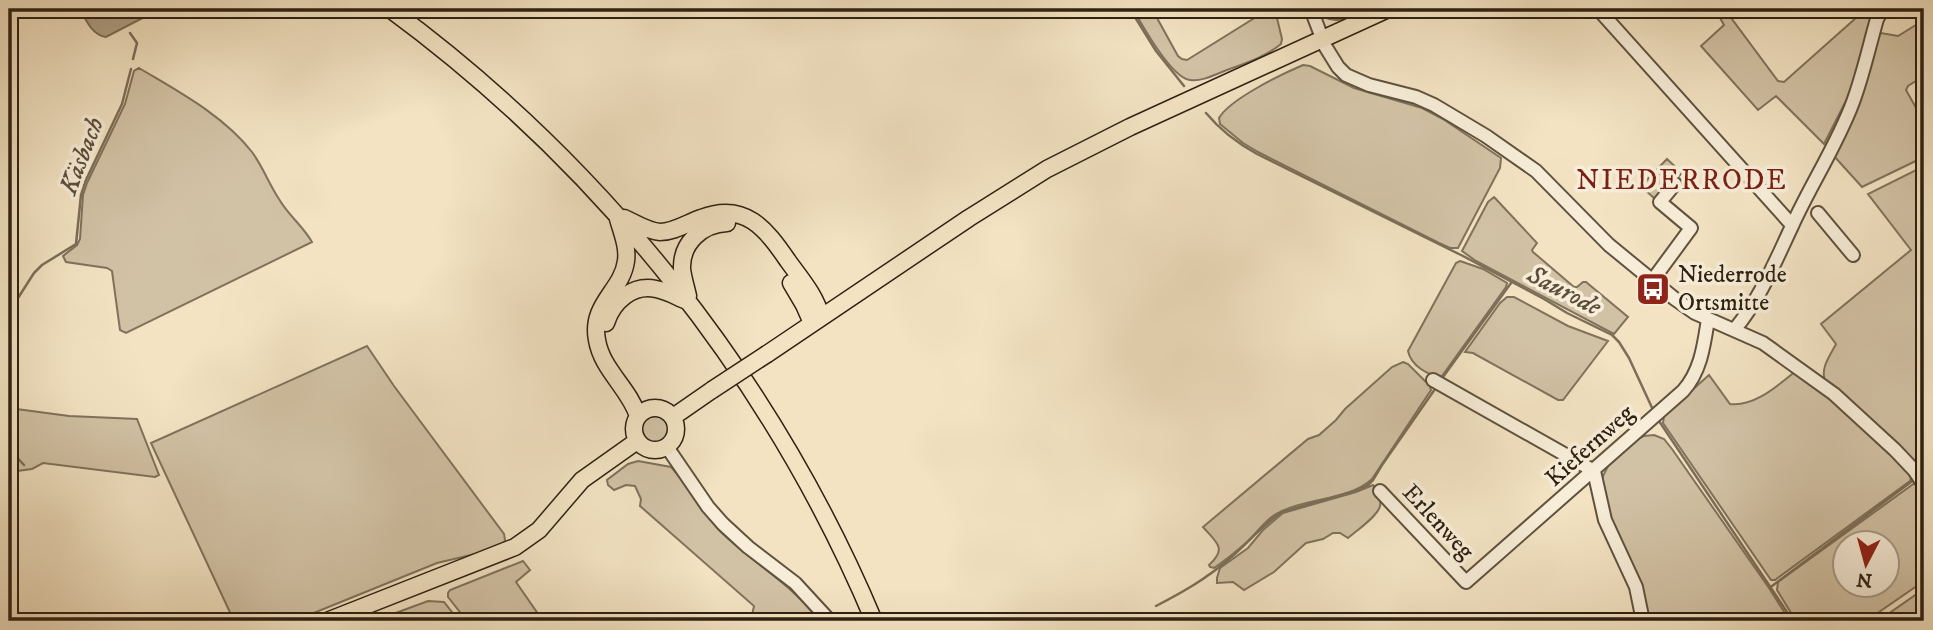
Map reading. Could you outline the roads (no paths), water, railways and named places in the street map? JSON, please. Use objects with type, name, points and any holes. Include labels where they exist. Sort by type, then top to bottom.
[{"type":"main road","points":[[390,9],[463,65],[571,165],[616,214],[689,302],[746,382],[819,506],[874,621]]},
{"type":"main road","points":[[673,417],[988,205],[1046,169],[1130,127],[1388,9]]},
{"type":"main road","points":[[616,214],[648,230],[659,232],[723,213],[751,219],[766,230],[816,300],[817,320]]},
{"type":"main road","points":[[616,214],[625,243],[626,259],[622,274],[599,312],[596,339],[607,366],[633,402],[644,412]]},
{"type":"main road","points":[[689,302],[682,267],[689,242],[708,226],[719,223],[738,225],[748,229],[763,243],[817,320]]},
{"type":"main road","points":[[644,412],[613,356],[606,335],[609,314],[615,304],[625,296],[644,288],[664,291],[689,302]]},
{"type":"main road","points":[[809,291],[833,297],[854,295]]},
{"type":"main road","points":[[663,409],[673,417],[677,430],[667,447],[654,451],[641,446],[637,441],[633,428],[644,412],[663,409]]},
{"type":"main road","points":[[327,621],[515,547],[539,530],[582,481],[637,441]]},
{"type":"street","points":[[1311,9],[1331,56],[1346,75],[1434,105],[1486,136],[1536,171],[1587,225],[1652,281],[1695,313],[1763,343],[1834,394],[1895,450],[1924,485]]},
{"type":"street","points":[[1598,9],[1792,225]]},
{"type":"street","points":[[1735,329],[1766,280],[1849,112],[1883,9]]},
{"type":"street","points":[[1652,281],[1691,228],[1660,202],[1675,184]]},
{"type":"street","points":[[1818,213],[1853,255]]},
{"type":"street","name":"Kiefernweg","points":[[1466,582],[1683,391],[1701,357],[1708,319]]},
{"type":"street","points":[[1433,380],[1594,471],[1605,520],[1636,587],[1643,621]]},
{"type":"street","points":[[667,447],[723,524],[795,583],[830,621]]},
{"type":"street","name":"Erlenweg","points":[[1380,491],[1466,582]]},
{"type":"waterway","name":"Saurode","points":[[1130,9],[1156,51],[1184,86]]},
{"type":"waterway","name":"Käsbach","points":[[130,33],[137,43],[133,59]]},
{"type":"waterway","name":"Käsbach","points":[[9,312],[34,273],[76,244],[85,182],[122,104],[131,69]]},
{"type":"waterway","name":"Saurode","points":[[1206,113],[1230,136],[1257,154],[1461,255],[1612,335],[1629,358],[1654,412]]},
{"type":"waterway","points":[[1443,377],[1511,283]]},
{"type":"waterway","points":[[1156,606],[1212,573],[1282,512],[1368,485],[1435,389]]},
{"type":"waterway","name":"Saurode","points":[[1657,418],[1793,621]]},
{"type":"waterway","points":[[9,449],[24,465]]},
{"type":"waterway","points":[[1772,586],[1915,479]]},
{"type":"place","name":"Niederrode Ortsmitte","points":[[1653,289]]},
{"type":"district","name":"NIEDERRODE","points":[[1682,180]]}]
